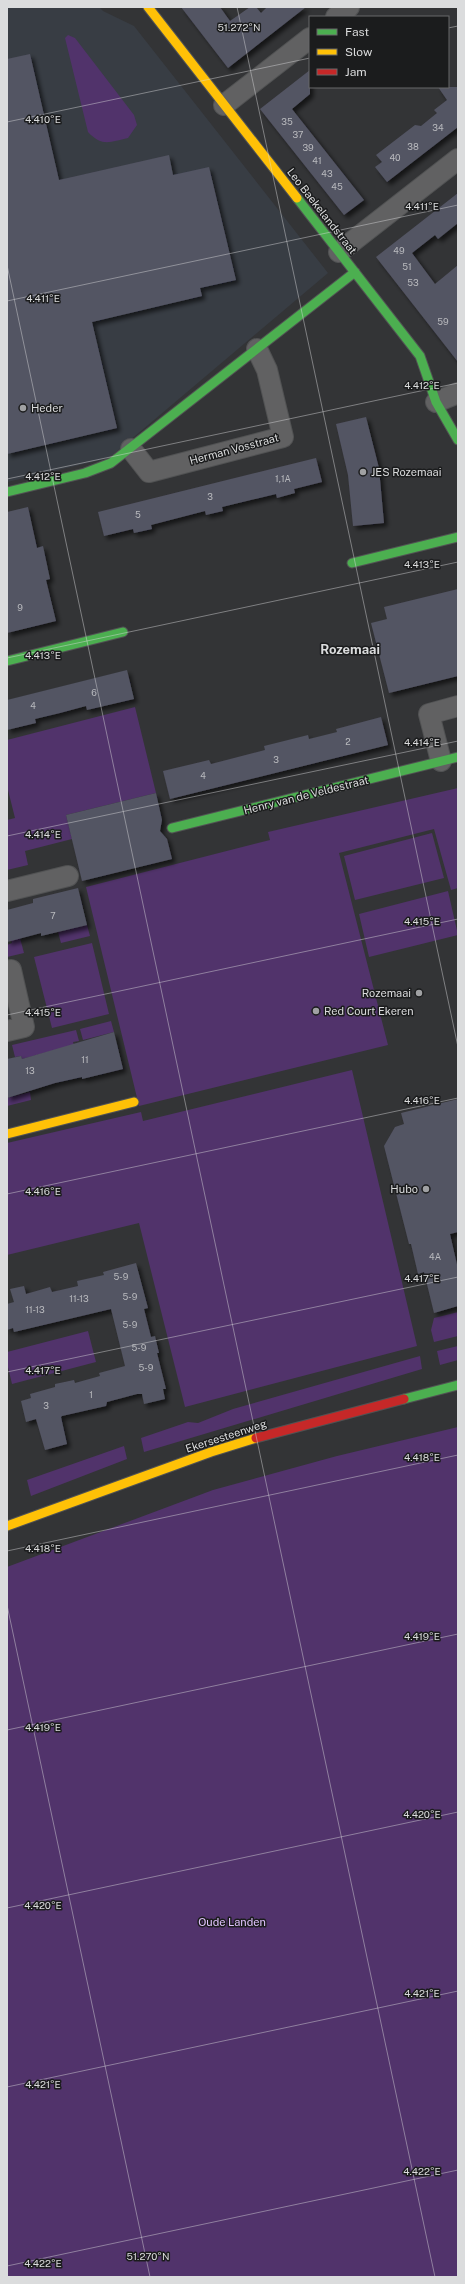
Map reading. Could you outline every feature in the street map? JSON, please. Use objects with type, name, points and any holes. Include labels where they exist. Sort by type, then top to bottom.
[{"type":"street","name":"Leo Baekelandstraat","points":[[148,7],[420,356],[436,402],[458,440]]},
{"type":"street","points":[[337,16],[349,7]]},
{"type":"street","points":[[224,105],[309,39]]},
{"type":"street","points":[[339,252],[458,159]]},
{"type":"street","points":[[7,492],[84,473],[111,463],[131,449],[355,272]]},
{"type":"street","name":"Herman Vosstraat","points":[[131,449],[149,472],[283,437],[267,370],[257,349]]},
{"type":"street","points":[[436,402],[458,392]]},
{"type":"street","points":[[352,563],[458,537]]},
{"type":"street","points":[[7,661],[123,632]]},
{"type":"street","name":"Henry van de Veldestraat","points":[[172,828],[449,759],[429,714],[458,706]]},
{"type":"street","points":[[7,891],[68,876]]},
{"type":"street","points":[[7,971],[11,970],[24,1027],[7,1031]]},
{"type":"street","points":[[7,1134],[134,1102]]},
{"type":"street","name":"Ekersesteenweg","points":[[7,1526],[211,1452],[290,1428],[458,1385]]},
{"type":"shaded area","points":[[7,7],[99,7],[103,11],[134,26],[328,273],[109,458],[7,482]]},
{"type":"green space","points":[[68,35],[75,38],[134,115],[137,125],[128,138],[111,142],[102,142],[88,132],[65,38]]},
{"type":"green space","points":[[135,707],[156,793],[66,815],[72,839],[25,851],[28,865],[7,870],[7,820],[15,818],[7,786],[7,740]]},
{"type":"green space","points":[[458,788],[458,888],[451,890],[434,829],[339,853],[388,1045],[139,1106],[86,887],[270,840],[268,832]]},
{"type":"green space","points":[[432,833],[444,878],[355,900],[344,856]]},
{"type":"green space","points":[[448,891],[458,935],[369,957],[359,914]]},
{"type":"green space","points":[[87,925],[90,936],[61,943],[58,932]]},
{"type":"green space","points":[[20,938],[24,953],[7,957],[7,945],[12,943],[11,940]]},
{"type":"green space","points":[[92,943],[109,1014],[52,1028],[34,957]]},
{"type":"green space","points":[[111,1021],[114,1032],[83,1040],[80,1029]]},
{"type":"green space","points":[[76,1030],[79,1041],[73,1042],[74,1045],[22,1059],[21,1056],[15,1057],[12,1045]]},
{"type":"green space","points":[[352,1070],[417,1346],[185,1407],[139,1223],[7,1255],[7,1143],[141,1112],[143,1121]]},
{"type":"green space","points":[[30,1092],[31,1100],[7,1106],[7,1098]]},
{"type":"green space","points":[[458,1312],[458,1336],[434,1342],[431,1330],[434,1318]]},
{"type":"green space","points":[[88,1331],[96,1362],[12,1384],[7,1363],[7,1352]]},
{"type":"green space","points":[[458,1346],[458,1360],[440,1365],[437,1351]]},
{"type":"green space","points":[[420,1356],[422,1369],[144,1452],[141,1438],[188,1422],[198,1423],[233,1409]]},
{"type":"green space","name":"Oude Landen","points":[[458,1427],[458,2277],[7,2277],[7,1567],[213,1490],[337,1456]]},
{"type":"green space","points":[[124,1446],[127,1459],[31,1496],[27,1480]]},
{"type":"building","points":[[181,7],[220,7],[230,21],[250,7],[256,7],[261,13],[267,7],[306,7],[228,68]]},
{"type":"building","points":[[30,54],[59,180],[169,155],[173,175],[209,167],[236,280],[200,288],[202,296],[92,322],[117,428],[7,454],[7,59]]},
{"type":"building","points":[[309,71],[310,94],[292,109],[364,200],[344,215],[260,109]]},
{"type":"building","points":[[458,87],[458,127],[387,182],[375,167],[382,162],[376,155],[415,125],[421,126],[437,113],[434,110],[447,100],[439,88]]},
{"type":"building","points":[[458,193],[458,223],[438,239],[435,235],[412,253],[435,284],[458,265],[458,362],[376,257]]},
{"type":"building","name":"JES Rozemaai","points":[[366,417],[379,468],[384,523],[353,526],[348,475],[336,424]]},
{"type":"building","points":[[316,458],[322,482],[294,489],[295,493],[277,498],[276,494],[222,507],[223,511],[206,515],[205,511],[151,525],[152,529],[134,533],[133,529],[104,536],[98,512]]},
{"type":"building","points":[[28,507],[37,548],[43,546],[50,579],[46,580],[56,621],[7,633],[7,512]]},
{"type":"building","points":[[458,589],[458,676],[389,693],[371,623],[387,619],[384,607]]},
{"type":"building","points":[[127,670],[134,699],[87,710],[86,706],[35,719],[36,723],[7,730],[7,700]]},
{"type":"building","points":[[381,717],[388,745],[170,799],[163,771],[209,760],[211,764],[265,750],[264,746],[308,735],[309,739],[337,732],[336,729]]},
{"type":"building","points":[[156,793],[162,820],[160,831],[167,839],[172,859],[82,881],[66,815]]},
{"type":"building","points":[[78,888],[87,925],[41,936],[41,933],[7,942],[7,910],[33,903],[33,899]]},
{"type":"building","points":[[114,1032],[123,1069],[82,1079],[82,1077],[55,1083],[7,1098],[7,1059],[21,1056],[22,1059]]},
{"type":"building","name":"Hubo","points":[[458,1099],[458,1232],[450,1234],[458,1269],[458,1306],[434,1313],[424,1272],[418,1274],[411,1244],[409,1244],[384,1146],[395,1127],[404,1124],[401,1113]]},
{"type":"building","points":[[136,1263],[148,1308],[144,1309],[151,1337],[155,1336],[159,1353],[157,1353],[166,1389],[163,1389],[165,1399],[144,1404],[142,1394],[137,1394],[107,1402],[106,1406],[62,1416],[67,1444],[45,1450],[36,1419],[26,1422],[21,1401],[31,1398],[30,1394],[55,1387],[55,1384],[74,1380],[75,1383],[100,1376],[99,1373],[125,1366],[111,1309],[14,1332],[13,1328],[7,1330],[7,1304],[14,1302],[10,1289],[24,1286],[26,1294],[50,1287],[52,1292],[78,1286],[77,1281],[104,1275],[103,1272]]},
{"type":"traffic: fast","points":[[297,198],[420,356],[436,402],[458,440]]},
{"type":"traffic: fast","points":[[7,492],[85,473],[111,463],[355,272]]},
{"type":"traffic: fast","points":[[352,563],[458,537]]},
{"type":"traffic: fast","points":[[7,661],[123,632]]},
{"type":"traffic: fast","points":[[172,828],[458,757]]},
{"type":"traffic: fast","points":[[404,1399],[458,1385]]},
{"type":"traffic: slow","points":[[148,7],[297,198]]},
{"type":"traffic: slow","points":[[7,1134],[134,1102]]},
{"type":"traffic: slow","points":[[7,1526],[211,1452],[256,1438]]},
{"type":"traffic: jam","points":[[256,1438],[404,1399]]},
{"type":"place","name":"Heder","points":[[23,408]]},
{"type":"place","name":"JES Rozemaai","points":[[363,472]]},
{"type":"place","name":"Rozemaai","points":[[419,993]]},
{"type":"place","name":"Red Court Ekeren","points":[[316,1011]]},
{"type":"place","name":"Hubo","points":[[426,1189]]},
{"type":"district","name":"Rozemaai","points":[[350,649]]}]
